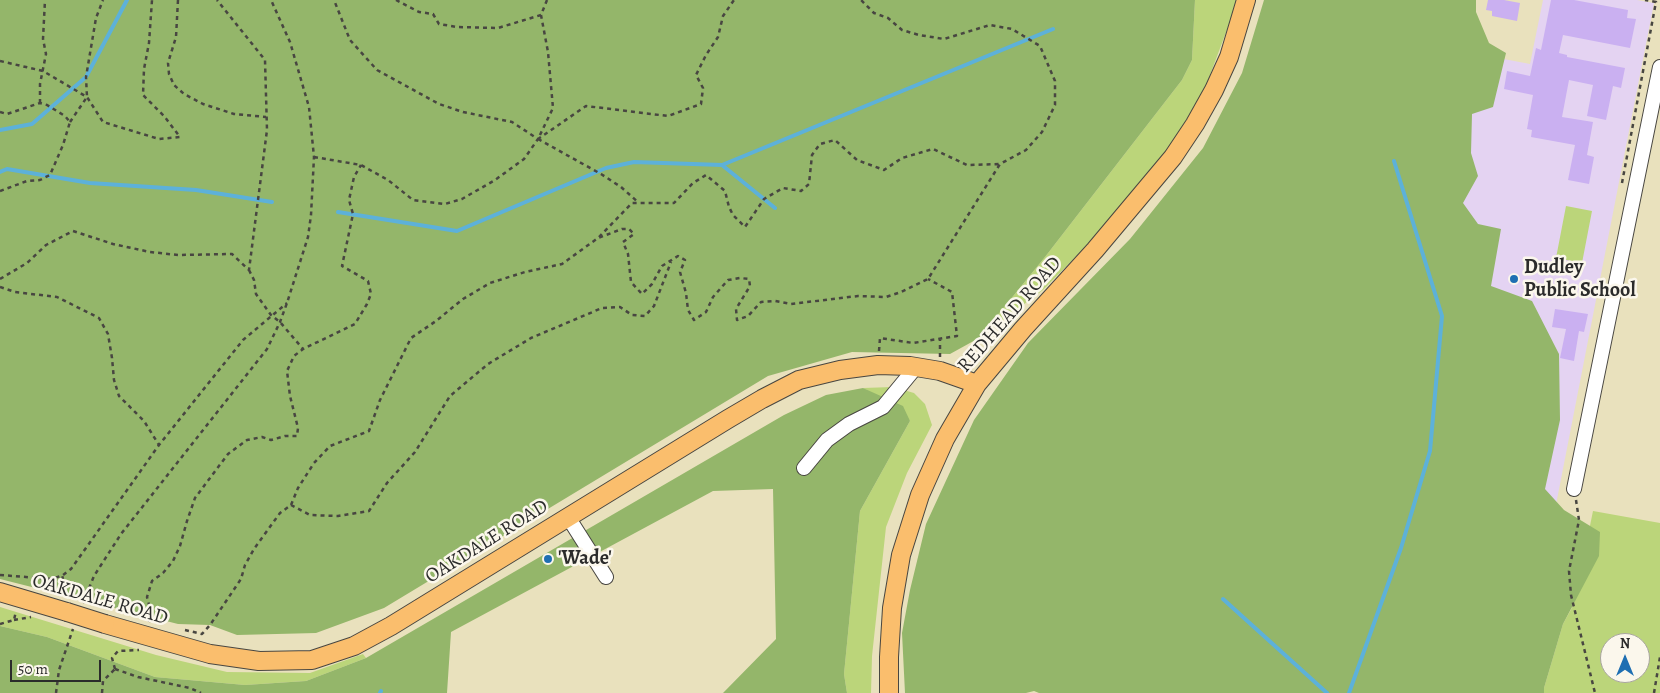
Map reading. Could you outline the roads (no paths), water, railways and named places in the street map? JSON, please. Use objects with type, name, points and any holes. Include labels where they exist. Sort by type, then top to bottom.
[{"type":"main road","name":"REDHEAD ROAD","points":[[889,693],[892,608],[902,555],[920,495],[945,439],[978,384],[1023,329],[1095,250],[1179,149],[1195,124],[1225,65],[1246,0]]},
{"type":"main road","name":"OAKDALE ROAD","points":[[0,592],[20,599],[72,610],[105,624],[210,654],[259,662],[312,660],[354,646],[391,626],[728,419],[799,380],[849,369],[878,366],[940,370],[978,384]]},
{"type":"street","points":[[1574,489],[1660,67]]},
{"type":"street","points":[[804,468],[827,440],[849,424],[884,407],[916,367]]},
{"type":"street","points":[[568,517],[606,577]]},
{"type":"waterway","points":[[0,130],[32,124],[86,77],[127,0]]},
{"type":"waterway","points":[[338,212],[457,231],[606,168],[634,162],[722,165],[1053,29]]},
{"type":"waterway","points":[[1349,693],[1401,548],[1430,451],[1442,316],[1394,161]]},
{"type":"waterway","points":[[722,165],[775,208]]},
{"type":"waterway","points":[[0,172],[7,169],[90,183],[196,190],[272,202]]},
{"type":"waterway","points":[[1223,599],[1327,693]]},
{"type":"place","name":"Dudley Public School","points":[[1514,279]]},
{"type":"place","name":"'Wade'","points":[[548,559]]}]
